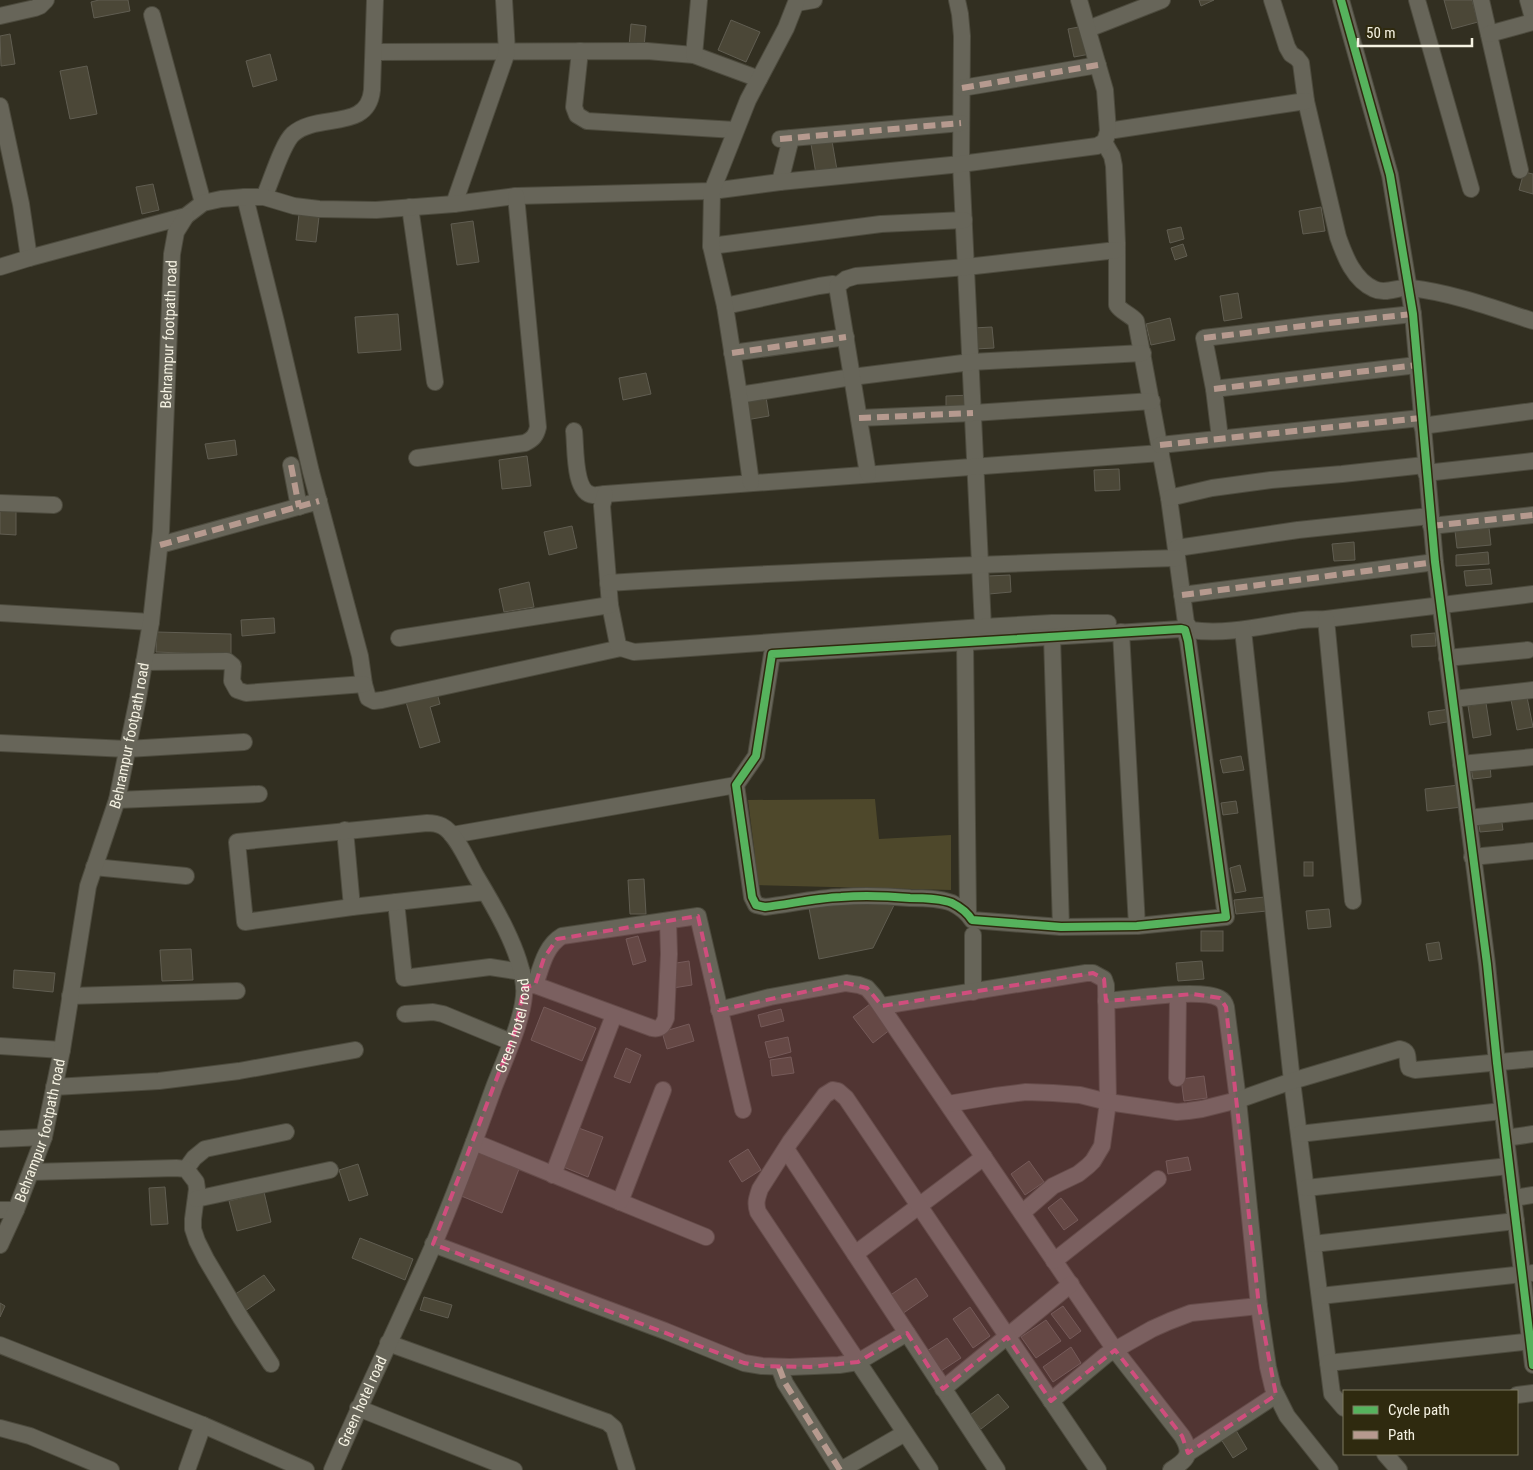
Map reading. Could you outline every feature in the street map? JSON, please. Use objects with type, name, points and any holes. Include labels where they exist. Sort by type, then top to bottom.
[{"type":"street","points":[[5,10],[35,8],[46,0]]},
{"type":"street","points":[[264,197],[284,148],[294,134],[312,125],[352,116],[368,107],[372,90],[375,0]]},
{"type":"street","points":[[454,204],[507,52],[504,0]]},
{"type":"street","points":[[694,55],[699,0]]},
{"type":"street","points":[[751,483],[725,306],[711,246],[712,191],[748,100],[786,28],[797,1],[814,0]]},
{"type":"street","points":[[957,0],[962,36],[961,164],[983,627]]},
{"type":"street","points":[[1079,0],[1105,90],[1106,137],[1114,166],[1116,305],[1119,309],[1131,315],[1136,321],[1161,449],[1186,623],[1191,630],[1243,630],[1297,620],[1440,606],[1533,594]]},
{"type":"street","points":[[1088,29],[1162,0]]},
{"type":"street","points":[[1272,0],[1287,47],[1291,54],[1301,63],[1306,101],[1338,237],[1344,254],[1358,277],[1381,292],[1409,287],[1450,294],[1533,321]]},
{"type":"street","points":[[1341,0],[1390,175],[1409,287],[1430,521],[1488,971],[1513,1198],[1528,1274],[1533,1365]]},
{"type":"street","points":[[1417,0],[1470,189]]},
{"type":"street","points":[[1481,0],[1520,170]]},
{"type":"street","points":[[1528,0],[1533,18]]},
{"type":"street","points":[[152,15],[203,203]]},
{"type":"street","points":[[1489,34],[1533,22]]},
{"type":"street","points":[[580,51],[574,108],[577,115],[587,121],[735,130]]},
{"type":"street","points":[[374,52],[647,51],[694,55],[759,79]]},
{"type":"street","points":[[962,88],[1098,66]]},
{"type":"street","points":[[0,267],[186,216],[203,203],[221,199],[264,197],[294,206],[318,209],[376,210],[454,204],[516,196],[712,191],[780,182],[961,164],[1097,146],[1106,137],[1306,101]]},
{"type":"street","points":[[0,106],[21,204],[29,258]]},
{"type":"street","points":[[780,182],[785,138],[961,123]]},
{"type":"street","points":[[417,458],[525,443],[536,434],[538,427],[516,196]]},
{"type":"street","points":[[246,197],[318,501],[360,656],[364,684],[368,698],[374,701],[621,648],[634,652],[659,651],[774,641],[1052,623],[1186,623]]},
{"type":"street","points":[[410,207],[435,382]]},
{"type":"street","name":"Behrampur footpath road","points":[[0,1245],[8,1210],[31,1172],[44,1137],[62,1050],[88,886],[117,800],[144,662],[151,622],[162,530],[172,254],[176,232],[186,216]]},
{"type":"street","points":[[711,246],[881,224],[964,220]]},
{"type":"street","points":[[837,286],[846,278],[856,276],[966,267],[1116,250]]},
{"type":"street","points":[[725,306],[819,286],[833,284],[837,286]]},
{"type":"street","points":[[837,286],[868,474]]},
{"type":"street","points":[[1220,438],[1214,389],[1204,338],[1412,314]]},
{"type":"street","points":[[732,353],[846,337]]},
{"type":"street","points":[[739,395],[852,377],[971,362],[1143,353]]},
{"type":"street","points":[[1214,389],[1417,365]]},
{"type":"street","points":[[859,418],[973,413],[1152,400]]},
{"type":"street","points":[[574,430],[578,479],[580,485],[588,494],[594,496],[976,466],[1161,449],[1220,438],[1533,411]]},
{"type":"street","points":[[1169,498],[1212,488],[1271,480],[1533,461]]},
{"type":"street","points":[[291,465],[300,507]]},
{"type":"street","points":[[605,494],[602,506],[610,605],[616,639],[621,648]]},
{"type":"street","points":[[160,545],[318,501]]},
{"type":"street","points":[[0,503],[54,505]]},
{"type":"street","points":[[608,583],[766,573],[980,565],[1177,553],[1298,530],[1533,515]]},
{"type":"street","points":[[1182,595],[1435,562]]},
{"type":"street","points":[[399,638],[610,605]]},
{"type":"street","points":[[0,613],[151,622]]},
{"type":"street","points":[[1326,618],[1353,901]]},
{"type":"street","points":[[1185,630],[1226,917],[1137,926],[1061,927],[972,920],[958,906],[944,902],[892,896],[840,897],[764,907],[756,905],[752,897],[736,785],[756,756],[772,654],[1121,632],[1185,630]]},
{"type":"street","points":[[1243,630],[1292,1081],[1328,1363],[1332,1394],[1343,1407]]},
{"type":"street","points":[[1121,632],[1137,926]]},
{"type":"street","points":[[1052,637],[1061,927]]},
{"type":"street","points":[[965,642],[968,914]]},
{"type":"street","points":[[1447,658],[1528,650]]},
{"type":"street","points":[[144,662],[227,661],[233,666],[232,681],[237,690],[246,693],[364,684]]},
{"type":"street","points":[[1453,699],[1533,690]]},
{"type":"street","points":[[0,743],[127,749],[244,742]]},
{"type":"street","points":[[1461,764],[1533,757]]},
{"type":"street","points":[[485,892],[352,907],[245,922],[237,842],[427,823],[441,825],[452,835],[736,785]]},
{"type":"street","points":[[117,800],[259,794]]},
{"type":"street","points":[[1468,818],[1533,811]]},
{"type":"street","points":[[345,830],[352,907]]},
{"type":"street","name":"Green hotel road","points":[[332,1470],[358,1408],[433,1244],[474,1142],[524,1002],[527,981],[516,950],[452,835]]},
{"type":"street","points":[[1472,857],[1533,851]]},
{"type":"street","points":[[94,867],[186,876]]},
{"type":"street","points":[[396,902],[404,978],[490,967],[614,1015],[658,1029],[663,1026],[666,1018],[669,954],[668,920]]},
{"type":"street","points":[[527,981],[553,944],[562,936],[698,916],[743,1110]]},
{"type":"street","points":[[973,935],[973,992]]},
{"type":"street","points":[[882,1006],[1094,973],[1104,979],[1106,985],[1108,1102],[1102,1146],[1093,1161],[1078,1174],[1053,1186],[1022,1213]]},
{"type":"street","points":[[719,1010],[770,997],[846,984],[867,988],[882,1006],[1115,1350],[1182,1436],[1188,1448],[1188,1453],[1186,1458],[1171,1470]]},
{"type":"street","points":[[70,996],[237,990]]},
{"type":"street","points":[[1106,1001],[1193,994],[1220,998],[1224,1002],[1238,1100],[1258,1306],[1272,1388],[1287,1416],[1330,1470]]},
{"type":"street","points":[[1177,1078],[1178,995]]},
{"type":"street","points":[[405,1014],[433,1012],[443,1014],[511,1042]]},
{"type":"street","points":[[553,1175],[614,1015]]},
{"type":"street","points":[[0,1046],[62,1050]]},
{"type":"street","points":[[948,1104],[1026,1092],[1080,1095],[1108,1102],[1177,1112],[1202,1109],[1238,1100],[1292,1081],[1400,1049],[1405,1050],[1408,1066],[1415,1070],[1533,1059]]},
{"type":"street","points":[[54,1087],[159,1081],[239,1071],[355,1050]]},
{"type":"street","points":[[620,1202],[663,1090]]},
{"type":"street","points":[[930,1470],[756,1206],[756,1198],[760,1190],[786,1149],[825,1094],[833,1090],[838,1091],[846,1098],[1098,1470]]},
{"type":"street","points":[[1299,1134],[1502,1111]]},
{"type":"street","points":[[186,1169],[194,1158],[205,1149],[286,1132]]},
{"type":"street","points":[[1506,1138],[1533,1134]]},
{"type":"street","points":[[0,1139],[44,1137]]},
{"type":"street","points":[[474,1142],[706,1237]]},
{"type":"street","points":[[786,1149],[997,1470]]},
{"type":"street","points":[[855,1254],[984,1157]]},
{"type":"street","points":[[1306,1188],[1509,1166]]},
{"type":"street","points":[[31,1172],[186,1169],[196,1182],[196,1199],[192,1219],[197,1241],[236,1310],[271,1364]]},
{"type":"street","points":[[196,1199],[330,1170]]},
{"type":"street","points":[[1054,1260],[1158,1179]]},
{"type":"street","points":[[1513,1198],[1533,1195]]},
{"type":"street","points":[[1313,1244],[1516,1220]]},
{"type":"street","points":[[433,1244],[744,1363],[779,1367],[810,1367],[858,1362],[907,1333]]},
{"type":"street","points":[[1320,1296],[1528,1274]]},
{"type":"street","points":[[944,1389],[1071,1284]]},
{"type":"street","points":[[1051,1401],[1115,1350],[1152,1329],[1183,1315],[1258,1306]]},
{"type":"street","points":[[1328,1363],[1532,1341]]},
{"type":"street","points":[[388,1343],[608,1422],[614,1428],[628,1470]]},
{"type":"street","points":[[0,1345],[203,1426],[306,1470]]},
{"type":"street","points":[[779,1367],[785,1383],[840,1470],[905,1433]]},
{"type":"street","points":[[1518,1395],[1533,1393]]},
{"type":"street","points":[[1188,1453],[1276,1396]]},
{"type":"street","points":[[358,1408],[514,1470]]},
{"type":"street","points":[[186,1470],[203,1426]]},
{"type":"street","points":[[0,1428],[30,1436],[111,1470]]},
{"type":"street","points":[[1386,1455],[1399,1470]]},
{"type":"highlighted area","points":[[698,916],[719,1010],[846,983],[867,988],[882,1006],[1093,973],[1104,979],[1106,1001],[1193,994],[1220,998],[1226,1007],[1259,1306],[1276,1395],[1188,1453],[1182,1436],[1115,1350],[1051,1401],[1007,1337],[943,1389],[907,1333],[858,1362],[810,1367],[762,1366],[744,1363],[433,1244],[515,1031],[524,987],[535,985],[544,958],[557,939]]},
{"type":"shaded area","points":[[875,799],[879,839],[951,835],[951,890],[755,885],[755,855],[748,800]]},
{"type":"building","points":[[99,0],[128,0],[130,11],[94,18],[91,2]]},
{"type":"building","points":[[1199,0],[1214,0],[1201,6]]},
{"type":"building","points":[[1444,0],[1472,0],[1478,22],[1452,29]]},
{"type":"building","points":[[731,20],[760,32],[746,62],[718,50]]},
{"type":"building","points":[[631,24],[646,26],[644,47],[629,46]]},
{"type":"building","points":[[1084,26],[1090,54],[1074,57],[1068,29]]},
{"type":"building","points":[[10,34],[15,64],[1,66],[0,36]]},
{"type":"building","points":[[270,54],[277,80],[253,87],[246,61]]},
{"type":"building","points":[[87,66],[97,114],[70,119],[60,71]]},
{"type":"building","points":[[832,141],[837,170],[816,174],[811,144]]},
{"type":"building","points":[[1524,172],[1533,174],[1533,194],[1519,190]]},
{"type":"building","points":[[153,184],[159,210],[142,214],[136,187]]},
{"type":"building","points":[[1321,207],[1325,231],[1303,234],[1299,211]]},
{"type":"building","points":[[299,214],[319,217],[316,242],[296,240]]},
{"type":"building","points":[[473,221],[479,262],[457,265],[451,224]]},
{"type":"building","points":[[1181,227],[1184,239],[1170,243],[1167,230]]},
{"type":"building","points":[[1183,244],[1187,256],[1175,260],[1171,248]]},
{"type":"building","points":[[1238,293],[1242,318],[1224,321],[1220,296]]},
{"type":"building","points":[[398,314],[401,350],[358,353],[355,317]]},
{"type":"building","points":[[1170,318],[1175,340],[1151,345],[1146,324]]},
{"type":"building","points":[[992,327],[994,348],[975,349],[973,328]]},
{"type":"building","points":[[646,373],[651,394],[623,400],[619,378]]},
{"type":"building","points":[[972,395],[972,407],[946,408],[946,396]]},
{"type":"building","points":[[766,397],[769,416],[746,420],[743,401]]},
{"type":"building","points":[[235,440],[237,455],[208,459],[205,444]]},
{"type":"building","points":[[527,456],[531,486],[502,489],[499,460]]},
{"type":"building","points":[[1119,469],[1120,490],[1095,491],[1094,470]]},
{"type":"building","points":[[0,507],[16,508],[16,535],[0,534]]},
{"type":"building","points":[[572,526],[577,548],[549,555],[544,532]]},
{"type":"building","points":[[1489,528],[1491,545],[1457,548],[1455,531]]},
{"type":"building","points":[[1354,542],[1355,560],[1334,561],[1332,544]]},
{"type":"building","points":[[1488,552],[1489,564],[1456,566],[1456,555]]},
{"type":"building","points":[[1490,569],[1492,584],[1466,586],[1464,571]]},
{"type":"building","points":[[1010,575],[1011,592],[989,594],[988,576]]},
{"type":"building","points":[[529,582],[534,607],[504,612],[499,589]]},
{"type":"building","points":[[274,618],[275,633],[242,636],[241,620]]},
{"type":"building","points":[[157,632],[231,634],[231,655],[156,652]]},
{"type":"building","points":[[1435,633],[1436,646],[1412,647],[1411,635]]},
{"type":"building","points":[[437,693],[440,704],[430,707],[440,742],[420,748],[406,702]]},
{"type":"building","points":[[1527,697],[1533,727],[1517,730],[1511,700]]},
{"type":"building","points":[[1486,703],[1491,735],[1473,738],[1468,706]]},
{"type":"building","points":[[1450,709],[1452,721],[1430,725],[1428,712]]},
{"type":"building","points":[[1241,756],[1244,770],[1223,773],[1220,760]]},
{"type":"building","points":[[1490,766],[1491,777],[1473,779],[1471,768]]},
{"type":"building","points":[[1459,785],[1462,807],[1427,811],[1425,789]]},
{"type":"building","points":[[1236,801],[1238,813],[1223,815],[1221,803]]},
{"type":"building","points":[[1501,816],[1503,830],[1480,832],[1478,818]]},
{"type":"building","points":[[1304,862],[1313,862],[1313,876],[1304,876]]},
{"type":"building","points":[[1240,865],[1246,891],[1235,893],[1230,868]]},
{"type":"building","points":[[644,879],[646,914],[630,914],[628,880]]},
{"type":"building","points":[[1265,897],[1267,911],[1236,914],[1234,900]]},
{"type":"building","points":[[897,899],[873,948],[819,959],[809,908]]},
{"type":"building","points":[[1329,909],[1331,927],[1308,929],[1306,911]]},
{"type":"building","points":[[1201,931],[1223,931],[1223,951],[1201,951]]},
{"type":"building","points":[[638,936],[646,961],[633,965],[626,939]]},
{"type":"building","points":[[1439,942],[1442,959],[1429,961],[1426,944]]},
{"type":"building","points":[[191,949],[193,980],[162,981],[160,950]]},
{"type":"building","points":[[689,961],[692,985],[673,988],[670,964]]},
{"type":"building","points":[[1202,961],[1204,979],[1178,981],[1176,963]]},
{"type":"building","points":[[14,970],[55,973],[53,992],[13,988]]},
{"type":"building","points":[[870,1004],[891,1029],[873,1043],[853,1017]]},
{"type":"building","points":[[544,1007],[596,1028],[582,1061],[531,1040]]},
{"type":"building","points":[[781,1009],[784,1021],[761,1027],[758,1015]]},
{"type":"building","points":[[689,1024],[694,1041],[667,1049],[662,1032]]},
{"type":"building","points":[[788,1037],[791,1052],[769,1058],[765,1042]]},
{"type":"building","points":[[626,1048],[641,1055],[630,1083],[614,1077]]},
{"type":"building","points":[[791,1057],[794,1073],[772,1076],[770,1060]]},
{"type":"building","points":[[1204,1076],[1207,1098],[1184,1101],[1181,1079]]},
{"type":"building","points":[[576,1127],[603,1137],[588,1177],[561,1166]]},
{"type":"building","points":[[748,1149],[761,1170],[742,1182],[729,1161]]},
{"type":"building","points":[[477,1152],[519,1169],[502,1213],[459,1195]]},
{"type":"building","points":[[1188,1157],[1191,1170],[1168,1174],[1166,1161]]},
{"type":"building","points":[[1029,1161],[1044,1182],[1025,1195],[1011,1174]]},
{"type":"building","points":[[358,1164],[368,1195],[349,1201],[339,1170]]},
{"type":"building","points":[[165,1187],[168,1224],[151,1225],[149,1188]]},
{"type":"building","points":[[264,1192],[271,1222],[237,1231],[229,1201]]},
{"type":"building","points":[[1061,1198],[1078,1220],[1064,1230],[1048,1208]]},
{"type":"building","points":[[360,1238],[413,1259],[405,1280],[352,1258]]},
{"type":"building","points":[[264,1275],[275,1290],[245,1311],[234,1295]]},
{"type":"building","points":[[916,1278],[928,1296],[902,1314],[889,1296]]},
{"type":"building","points":[[424,1297],[452,1305],[448,1318],[420,1310]]},
{"type":"building","points":[[0,1303],[5,1306],[0,1317]]},
{"type":"building","points":[[1063,1306],[1081,1331],[1070,1339],[1051,1314]]},
{"type":"building","points":[[970,1307],[990,1336],[973,1348],[953,1319]]},
{"type":"building","points":[[1046,1320],[1061,1341],[1036,1358],[1021,1337]]},
{"type":"building","points":[[947,1338],[961,1358],[941,1371],[927,1351]]},
{"type":"building","points":[[1071,1347],[1081,1363],[1053,1382],[1043,1367]]},
{"type":"building","points":[[998,1394],[1009,1407],[981,1429],[970,1415]]},
{"type":"building","points":[[1234,1427],[1247,1449],[1233,1458],[1219,1436]]},
{"type":"marked path","points":[[962,88],[1098,65]]},
{"type":"marked path","points":[[780,139],[961,123]]},
{"type":"marked path","points":[[1204,338],[1413,314]]},
{"type":"marked path","points":[[732,353],[846,337]]},
{"type":"marked path","points":[[1214,389],[1417,365]]},
{"type":"marked path","points":[[859,418],[973,413]]},
{"type":"marked path","points":[[1160,445],[1421,418]]},
{"type":"marked path","points":[[291,465],[299,507]]},
{"type":"marked path","points":[[160,545],[319,501]]},
{"type":"marked path","points":[[1431,526],[1533,515]]},
{"type":"marked path","points":[[1182,595],[1435,562]]},
{"type":"marked path","points":[[779,1367],[785,1383],[840,1470]]},
{"type":"cycle path","points":[[1341,0],[1390,175],[1413,314],[1435,562],[1487,964],[1533,1365]]},
{"type":"cycle path","points":[[1181,629],[1185,630],[1188,641],[1226,917],[1137,926],[1061,927],[972,920],[963,910],[952,903],[931,899],[858,896],[765,907],[756,905],[752,897],[736,785],[756,756],[772,654],[1181,629]]}]
